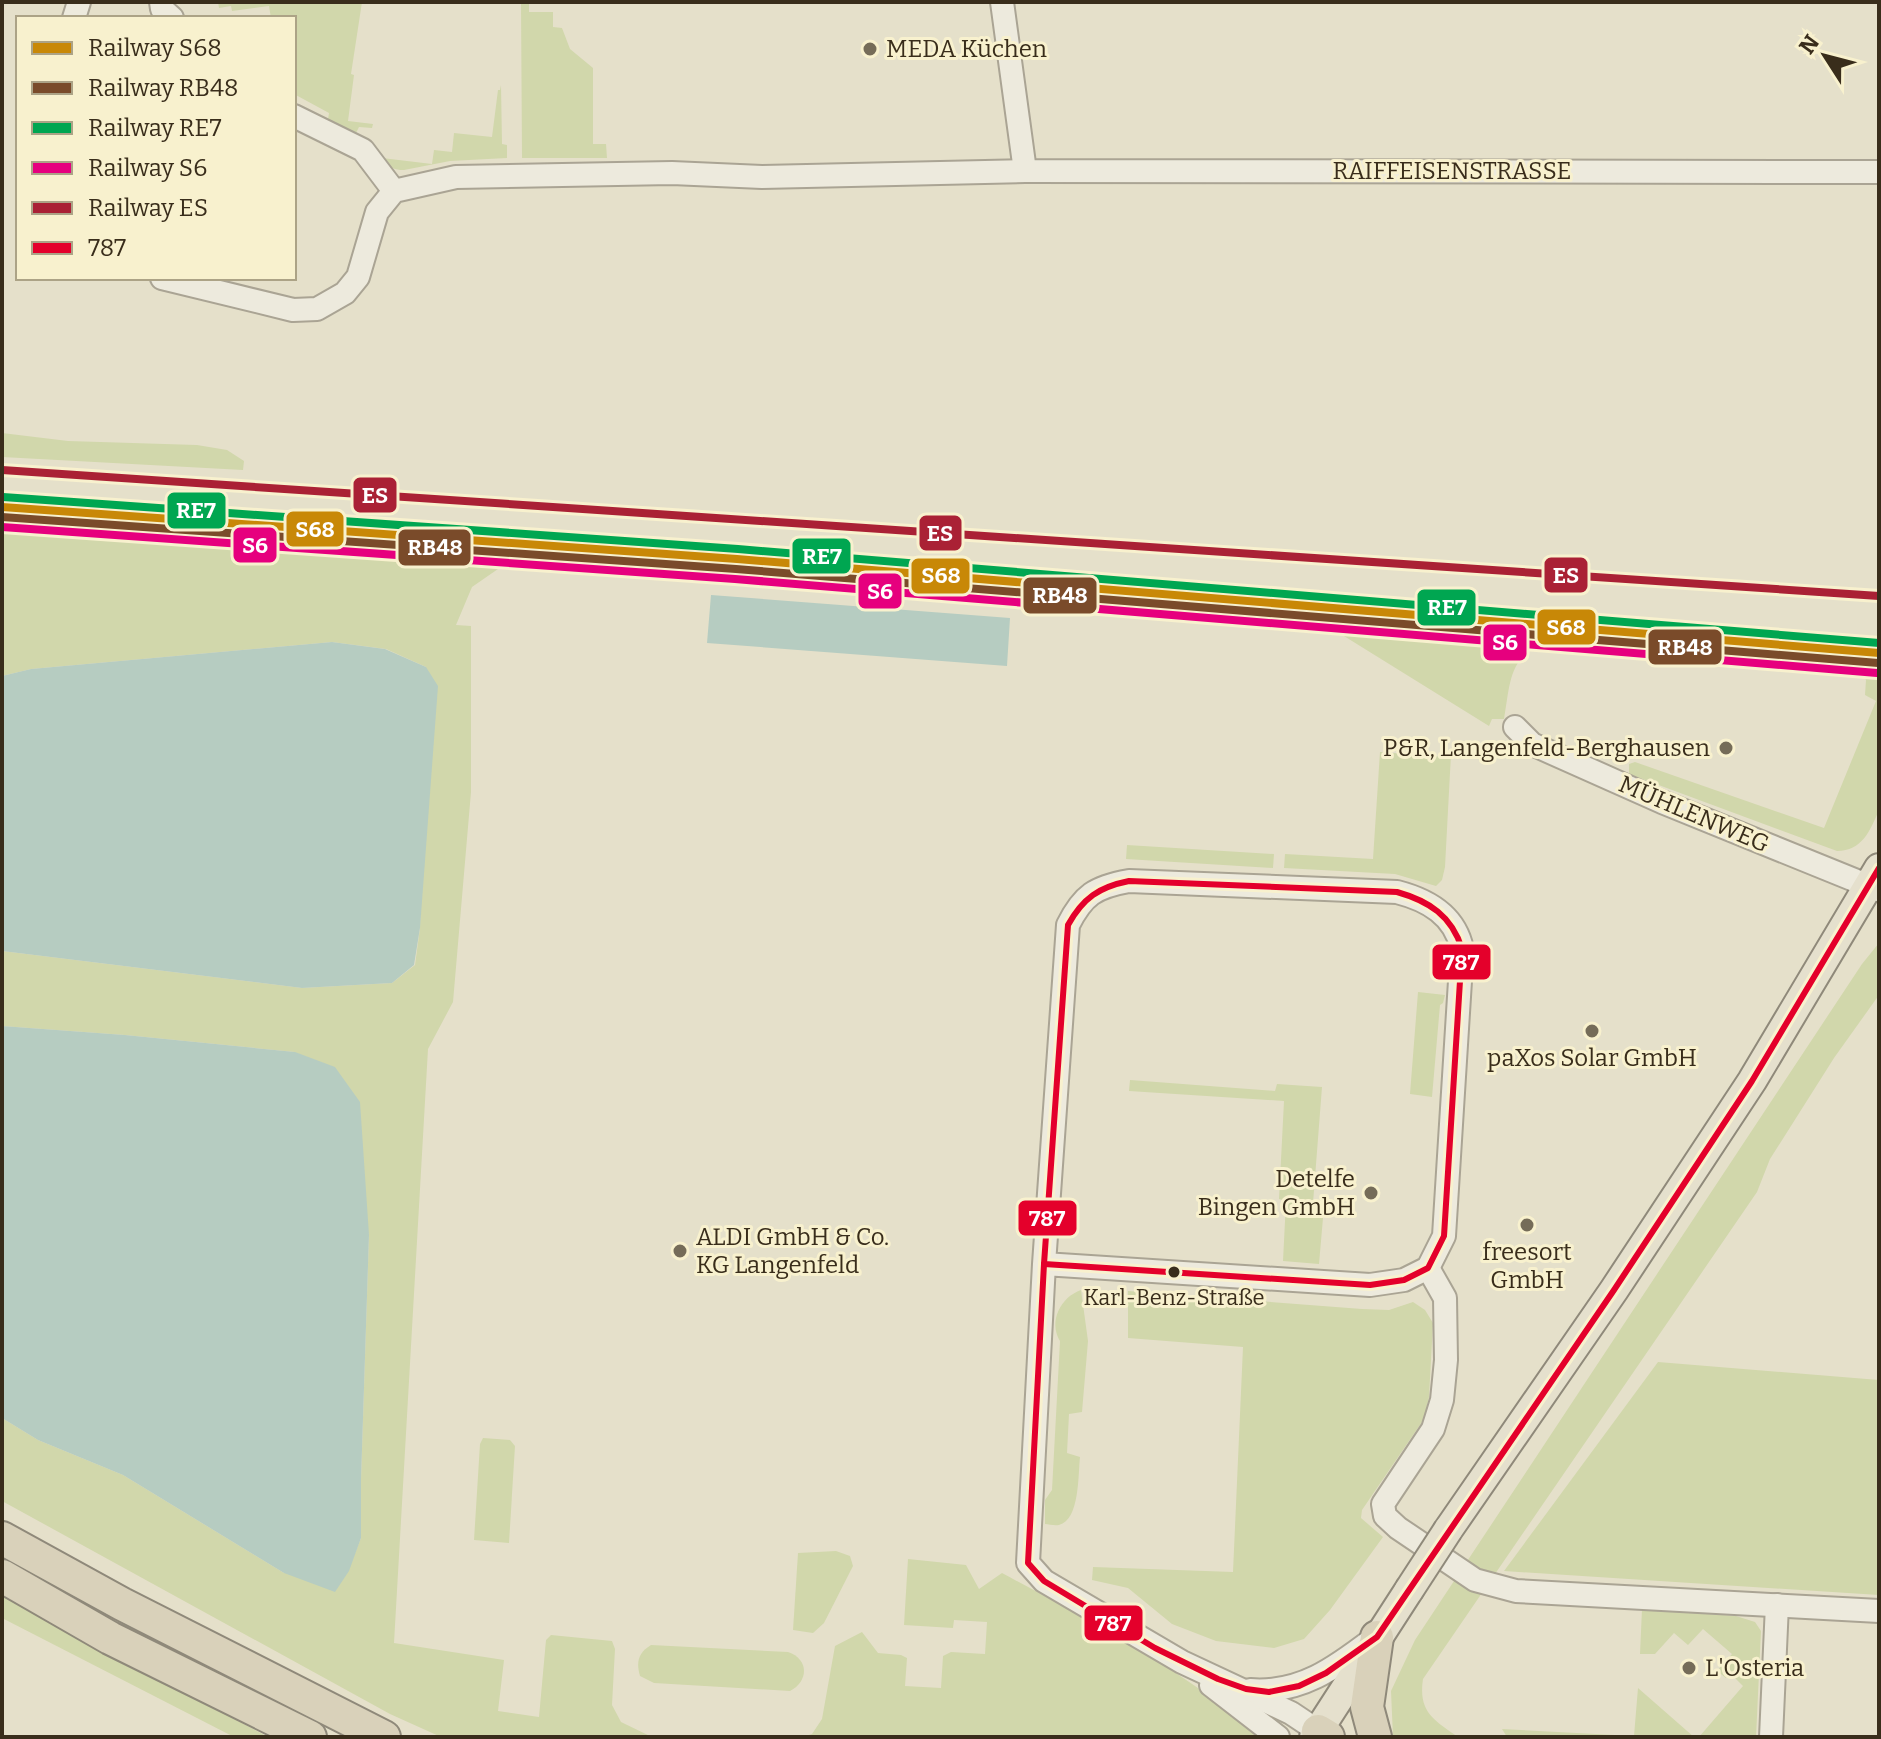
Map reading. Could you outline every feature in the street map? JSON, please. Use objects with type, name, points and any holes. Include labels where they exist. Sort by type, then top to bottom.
[{"type":"highway","points":[[2,1538],[122,1604],[384,1737]]},
{"type":"highway","points":[[2,1576],[110,1638],[310,1737]]},
{"type":"highway","points":[[1375,1737],[1367,1707],[1377,1637]]},
{"type":"main road","points":[[1320,1735],[1377,1637],[1614,1290],[1752,1081],[1876,882]]},
{"type":"street","points":[[1002,2],[1025,171]]},
{"type":"street","points":[[170,280],[306,311],[328,305],[345,293],[358,277],[377,212],[394,191],[363,150],[296,117]]},
{"type":"street","name":"RAIFFEISENSTRASSE","points":[[394,191],[456,177],[698,173],[762,177],[1025,171],[1879,172]]},
{"type":"street","name":"MÜHLENWEG","points":[[1515,727],[1532,744],[1662,802],[1876,882]]},
{"type":"street","points":[[1044,1264],[1370,1285],[1404,1280],[1428,1268],[1444,1236],[1462,949],[1460,937],[1443,913],[1422,899],[1397,892],[1129,881],[1104,885],[1079,903],[1068,925],[1044,1264],[1028,1563],[1044,1581],[1182,1662],[1291,1713],[1320,1735]]},
{"type":"street","points":[[1428,1268],[1445,1298],[1446,1360],[1442,1400],[1433,1429],[1383,1504],[1385,1516],[1398,1528],[1475,1580],[1498,1588],[1879,1611]]},
{"type":"street","points":[[1771,1737],[1777,1605]]},
{"type":"street","points":[[1245,1690],[1270,1692],[1299,1686],[1333,1669],[1377,1637]]},
{"type":"street","points":[[1182,1662],[1278,1737]]},
{"type":"green space","points":[[218,2],[362,2],[351,74],[354,75],[348,121],[373,124],[372,128],[359,127],[353,139],[327,126],[329,113],[296,95],[296,16],[271,16],[269,6],[232,11],[231,6],[219,8]]},
{"type":"green space","points":[[521,2],[529,2],[529,12],[553,12],[553,27],[562,28],[570,49],[593,68],[593,144],[606,144],[607,158],[522,158]]},
{"type":"green space","points":[[501,85],[502,144],[507,145],[507,158],[450,161],[397,170],[382,158],[432,164],[434,150],[452,152],[454,133],[492,137]]},
{"type":"green space","points":[[2,433],[68,441],[197,445],[227,450],[244,461],[243,470],[2,457]]},
{"type":"green space","points":[[2,520],[509,552],[498,569],[472,587],[456,625],[471,626],[471,792],[453,1002],[428,1049],[394,1643],[504,1660],[498,1711],[539,1717],[546,1640],[551,1635],[612,1641],[615,1649],[612,1705],[621,1722],[652,1737],[441,1737],[390,1714],[2,1501],[2,1418],[38,1440],[123,1475],[284,1573],[348,1571],[361,1538],[369,1235],[295,1052],[2,1026],[2,951],[302,988],[392,983],[415,965],[420,928],[426,667],[386,649],[332,642],[31,669],[2,676]]},
{"type":"green space","points":[[1323,623],[1542,637],[1541,642],[1530,649],[1516,666],[1504,719],[1492,719],[1489,726]]},
{"type":"green space","points":[[1854,660],[1879,661],[1879,810],[1864,838],[1853,848],[1837,851],[1629,774],[1629,764],[1635,762],[1824,828],[1876,701],[1865,695],[1866,680]]},
{"type":"green space","points":[[1380,752],[1445,757],[1451,754],[1442,880],[1436,886],[1395,874],[1284,868],[1285,854],[1373,859]]},
{"type":"green space","points":[[1127,845],[1274,854],[1273,868],[1126,859]]},
{"type":"green space","points":[[1879,943],[1879,995],[1834,1058],[1770,1159],[1757,1192],[1423,1679],[1423,1700],[1430,1714],[1458,1737],[1393,1737],[1391,1691],[1415,1640],[1862,964]]},
{"type":"green space","points":[[1418,992],[1445,995],[1440,1005],[1432,1097],[1410,1094]]},
{"type":"green space","points":[[1130,1080],[1275,1091],[1277,1084],[1322,1087],[1312,1216],[1323,1218],[1319,1264],[1283,1261],[1286,1201],[1279,1199],[1284,1101],[1129,1091]]},
{"type":"green space","points":[[1081,1290],[1088,1341],[1082,1412],[1069,1414],[1067,1453],[1080,1457],[1077,1496],[1066,1521],[1057,1525],[1045,1524],[1045,1500],[1052,1490],[1060,1341],[1056,1318],[1062,1304]]},
{"type":"green space","points":[[1128,1291],[1362,1309],[1389,1310],[1413,1302],[1425,1310],[1433,1323],[1429,1397],[1424,1419],[1362,1510],[1361,1518],[1383,1537],[1330,1610],[1304,1639],[1274,1648],[1216,1641],[1172,1624],[1128,1588],[1092,1580],[1093,1567],[1233,1572],[1243,1347],[1128,1338]]},
{"type":"green space","points":[[1658,1362],[1879,1380],[1879,1595],[1504,1571]]},
{"type":"green space","points":[[483,1438],[510,1440],[515,1446],[509,1543],[474,1540],[480,1444]]},
{"type":"green space","points":[[836,1551],[850,1556],[853,1566],[824,1623],[813,1633],[793,1630],[798,1553]]},
{"type":"green space","points":[[908,1559],[966,1565],[979,1589],[1002,1573],[1168,1668],[1235,1715],[1256,1737],[802,1737],[812,1734],[822,1719],[835,1646],[862,1632],[878,1653],[907,1658],[905,1686],[941,1688],[943,1656],[951,1652],[985,1654],[987,1622],[954,1620],[953,1628],[904,1625]]},
{"type":"green space","points":[[2,1595],[268,1737],[234,1737],[2,1618]]},
{"type":"green space","points":[[1642,1609],[1736,1616],[1755,1622],[1761,1631],[1756,1737],[1699,1737],[1743,1686],[1731,1674],[1726,1678],[1717,1671],[1732,1654],[1703,1629],[1688,1645],[1674,1633],[1655,1654],[1640,1654]]},
{"type":"green space","points":[[651,1645],[788,1652],[800,1660],[803,1676],[801,1682],[790,1691],[654,1683],[640,1676],[638,1666],[639,1658]]},
{"type":"green space","points":[[1638,1688],[1694,1737],[1507,1737],[1502,1729],[1634,1736]]},
{"type":"shaded area","points":[[711,595],[1010,618],[1007,666],[707,643]]},
{"type":"shaded area","points":[[332,642],[385,649],[426,667],[438,686],[420,928],[414,965],[392,983],[302,988],[2,951],[2,676],[31,669]]},
{"type":"shaded area","points":[[2,1026],[295,1052],[335,1067],[360,1102],[369,1235],[361,1538],[349,1571],[335,1592],[284,1573],[123,1475],[38,1440],[2,1418]]},
{"type":"rail line","name":"ES","points":[[2,470],[1879,596]]},
{"type":"rail line","name":"RE7","points":[[3,497],[738,549],[1879,643]]},
{"type":"rail line","name":"S68","points":[[2,507],[737,559],[1879,653]]},
{"type":"rail line","name":"RB48","points":[[2,517],[736,569],[1878,663]]},
{"type":"rail line","name":"S6","points":[[2,527],[735,579],[1877,673]]},
{"type":"transit line","name":"787","points":[[1044,1264],[1028,1563],[1044,1581],[1155,1648],[1218,1679],[1246,1689],[1269,1692],[1299,1686],[1326,1673],[1377,1637],[1614,1290],[1752,1081],[1879,868]]},
{"type":"transit line","name":"787","points":[[1129,881],[1397,892],[1429,905],[1452,927],[1462,949],[1444,1236],[1428,1268],[1404,1280],[1370,1285],[1044,1264],[1068,925],[1093,895],[1129,881]]},
{"type":"place","name":"MEDA Küchen","points":[[870,49]]},
{"type":"place","name":"P&R, Langenfeld-Berghausen","points":[[1726,748]]},
{"type":"place","name":"paXos Solar GmbH","points":[[1592,1031]]},
{"type":"place","name":"Detelfe Bingen GmbH","points":[[1371,1193]]},
{"type":"place","name":"freesort GmbH","points":[[1527,1225]]},
{"type":"place","name":"ALDI GmbH & Co. KG Langenfeld","points":[[680,1251]]},
{"type":"place","name":"Karl-Benz-Straße","points":[[1174,1272]]},
{"type":"place","name":"L'Osteria","points":[[1689,1668]]}]
